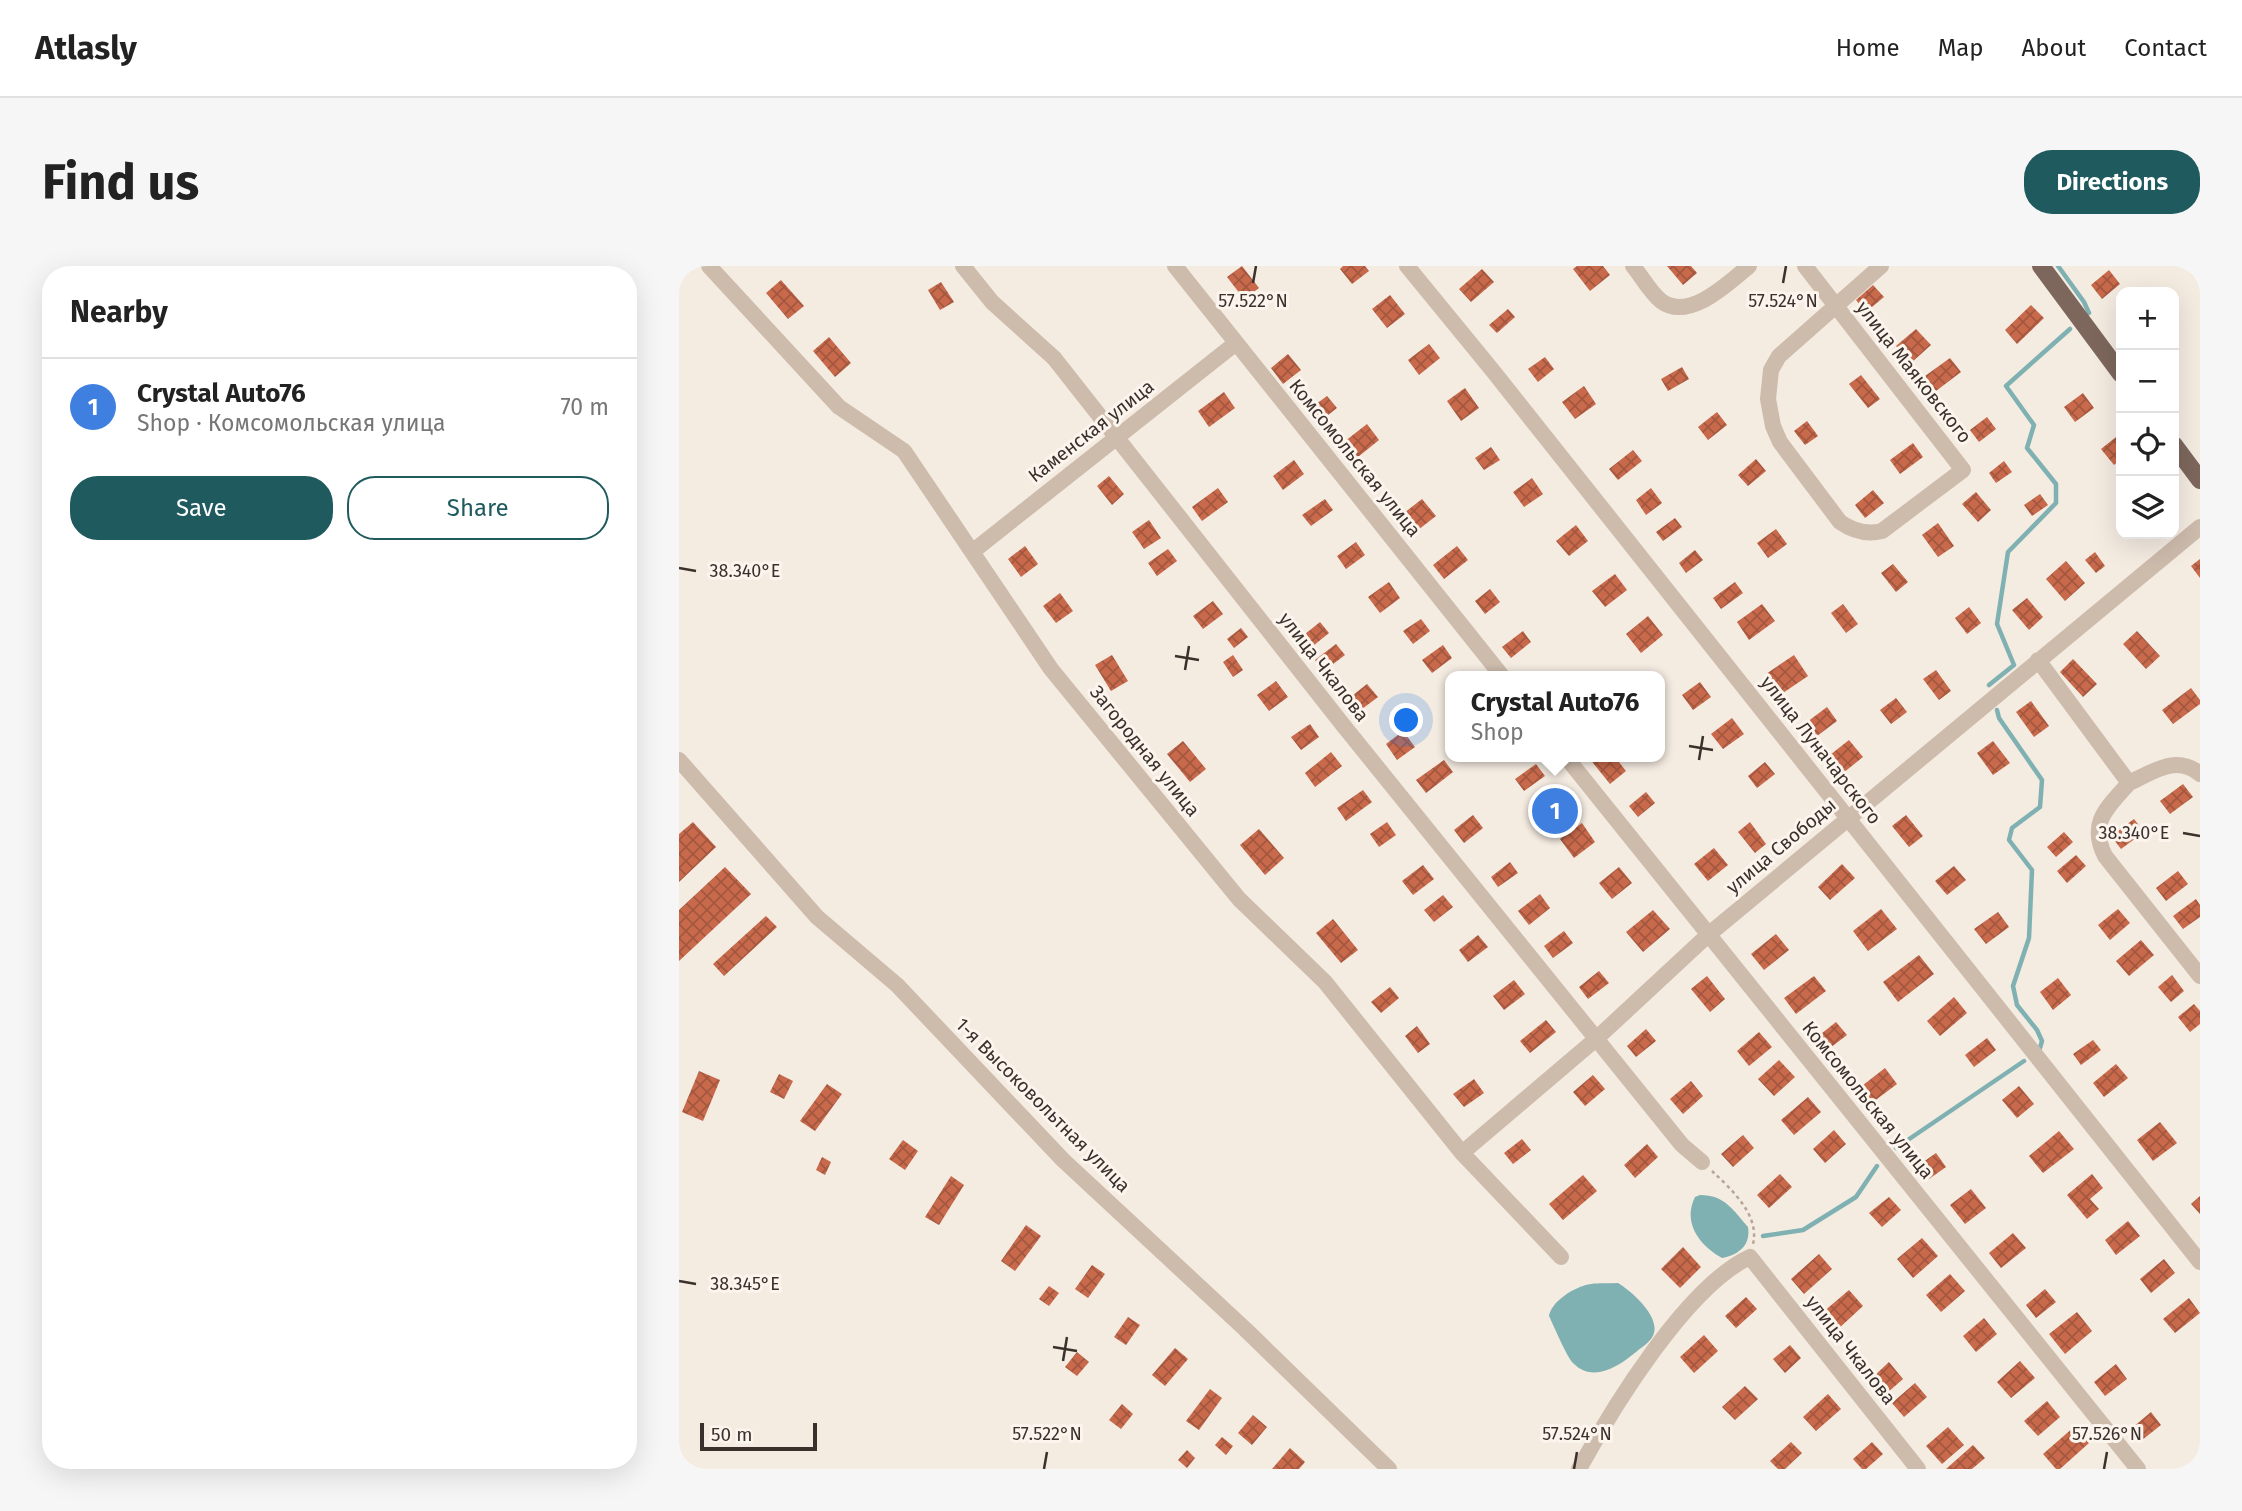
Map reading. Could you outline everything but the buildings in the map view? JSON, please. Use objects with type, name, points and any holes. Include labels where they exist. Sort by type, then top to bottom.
[{"type":"main road","points":[[2041,266],[2116,367]]},
{"type":"main road","points":[[2179,452],[2200,480]]},
{"type":"street","name":"Загородная улица","points":[[709,266],[839,407],[904,452],[1068,690],[1239,899],[1325,982],[1462,1153],[1561,1257]]},
{"type":"street","name":"улица Чкалова","points":[[963,266],[992,302],[1054,359],[1343,725],[1682,1146],[1702,1162]]},
{"type":"street","name":"улица Луначарского","points":[[1407,266],[2200,1262]]},
{"type":"street","points":[[1633,266],[1660,300],[1670,306],[1682,307],[1701,301],[1749,266]]},
{"type":"street","name":"улица Маяковского","points":[[1805,266],[1835,305],[1963,470],[1882,531],[1872,534],[1849,529],[1840,522],[1780,442],[1773,426],[1768,399],[1770,370],[1779,356],[1835,305],[1881,266]]},
{"type":"street","name":"Комсомольская улица","points":[[1181,268],[1237,343],[1498,671]]},
{"type":"street","name":"Каменская улица","points":[[972,552],[1237,343]]},
{"type":"street","name":"улица Свободы","points":[[1462,1153],[1596,1039],[1708,935],[2200,527]]},
{"type":"street","points":[[2038,660],[2129,783]]},
{"type":"street","name":"1-я Высоковольтная улица","points":[[679,760],[817,917],[897,985],[1063,1160],[1245,1329],[1389,1469]]},
{"type":"street","name":"Комсомольская улица","points":[[1570,762],[2138,1469]]},
{"type":"street","points":[[2200,774],[2182,764],[2170,764],[2129,783],[2100,820],[2098,843],[2105,856],[2200,976]]},
{"type":"street","name":"улица Чкалова","points":[[1750,1257],[1918,1469]]},
{"type":"street","points":[[1579,1469],[1601,1428],[1661,1342],[1703,1291],[1732,1265],[1750,1257]]},
{"type":"path","points":[[1702,1162],[1730,1187],[1754,1222],[1755,1237],[1750,1257]]},
{"type":"water","points":[[1700,1195],[1722,1201],[1733,1209],[1748,1227],[1745,1244],[1738,1252],[1722,1258],[1707,1247],[1695,1233],[1692,1207],[1695,1197]]},
{"type":"water","points":[[1618,1283],[1648,1311],[1654,1326],[1653,1336],[1644,1346],[1614,1367],[1598,1372],[1582,1370],[1571,1361],[1549,1316],[1553,1306],[1578,1288],[1591,1284]]},
{"type":"waterway","points":[[2058,266],[2089,313]]},
{"type":"waterway","points":[[1989,685],[2014,665],[1997,624],[2008,552],[2056,503],[2056,484],[2027,448],[2034,425],[2006,386],[2070,329]]},
{"type":"waterway","points":[[1997,710],[1999,718],[2042,780],[2040,807],[2012,828],[2009,840],[2032,870],[2029,938],[2013,986],[2017,1005],[2037,1030],[2042,1041],[2039,1051]]},
{"type":"waterway","points":[[1896,1148],[2024,1061]]},
{"type":"waterway","points":[[1763,1236],[1803,1230],[1856,1197],[1877,1166]]},
{"type":"place","name":"Crystal Auto76","points":[[1555,811]]}]
